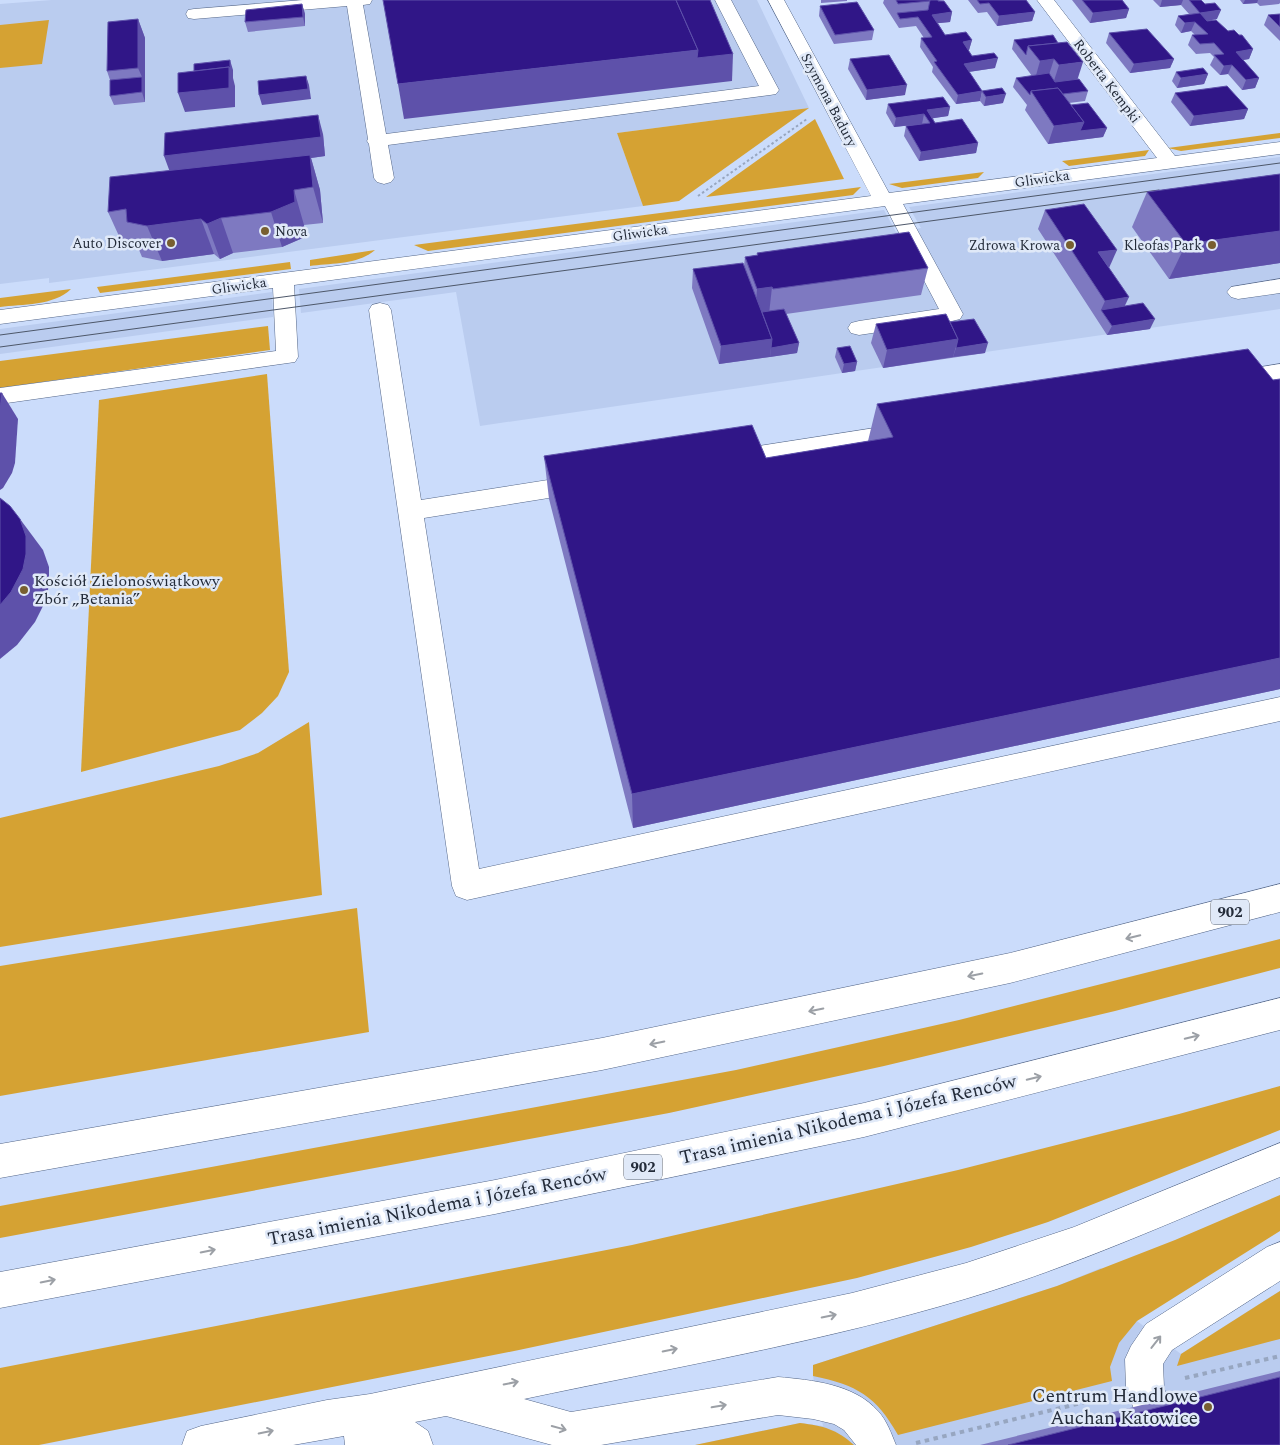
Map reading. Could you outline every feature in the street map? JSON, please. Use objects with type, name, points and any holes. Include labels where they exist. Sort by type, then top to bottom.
[{"type":"street","points":[[194,14],[359,0],[376,141],[384,178]]},
{"type":"street","points":[[376,141],[770,90],[723,0]]},
{"type":"street","name":"Szymona Badury","points":[[776,0],[830,102],[952,314],[860,328]]},
{"type":"street","name":"Roberta Kempki","points":[[1045,0],[1170,162]]},
{"type":"street","name":"Gliwicka","points":[[0,317],[1280,148]]},
{"type":"street","points":[[0,396],[287,357],[283,280]]},
{"type":"street","points":[[1238,292],[1280,286]]},
{"type":"street","points":[[380,310],[467,886],[1280,709]]},
{"type":"street","points":[[1212,383],[1280,372]]},
{"type":"street","points":[[703,464],[928,428]]},
{"type":"street","points":[[409,511],[605,480]]},
{"type":"street","name":"902","points":[[0,1161],[630,1048],[1010,968],[1280,898]]},
{"type":"street","name":"Trasa imienia Nikodema i Józefa Renców","points":[[0,1290],[496,1197],[835,1126],[990,1089],[1280,1014]]},
{"type":"street","points":[[201,1445],[346,1427],[445,1397],[852,1311],[966,1282],[1074,1245],[1280,1160]]},
{"type":"street","points":[[1148,1396],[1144,1359],[1159,1337],[1280,1260]]},
{"type":"street","points":[[445,1397],[570,1431],[778,1396],[811,1398],[843,1408],[864,1423],[877,1445]]},
{"type":"street","points":[[346,1427],[414,1445]]},
{"type":"path","points":[[697,196],[830,102]]},
{"type":"path","points":[[905,1445],[1148,1396],[1280,1356]]},
{"type":"shaded area","points":[[52,0],[757,0],[809,108],[617,133],[643,206],[49,283],[49,278],[0,284],[0,4]]},
{"type":"shaded area","points":[[49,20],[42,64],[0,68],[0,25]]},
{"type":"shaded area","points":[[809,108],[679,201],[643,206],[617,133]]},
{"type":"shaded area","points":[[815,119],[844,179],[706,197]]},
{"type":"shaded area","points":[[1280,133],[1280,138],[1181,151],[1168,148]]},
{"type":"shaded area","points":[[1149,150],[1145,156],[1069,166],[1062,161]]},
{"type":"shaded area","points":[[1280,157],[1280,309],[480,426],[456,292],[301,313],[299,289],[884,210],[896,232],[921,228],[909,207]]},
{"type":"shaded area","points":[[984,172],[978,178],[902,188],[889,184]]},
{"type":"shaded area","points":[[861,187],[853,195],[428,251],[414,245]]},
{"type":"shaded area","points":[[375,250],[352,261],[310,266],[310,260]]},
{"type":"shaded area","points":[[290,262],[291,269],[100,293],[97,287]]},
{"type":"shaded area","points":[[71,289],[56,299],[0,307],[0,298]]},
{"type":"shaded area","points":[[272,292],[273,317],[0,354],[0,329]]},
{"type":"shaded area","points":[[268,326],[270,350],[0,388],[0,361]]},
{"type":"shaded area","points":[[267,374],[289,672],[278,696],[262,713],[240,730],[81,772],[99,400]]},
{"type":"shaded area","points":[[309,722],[322,895],[0,947],[0,818],[219,766],[258,753]]},
{"type":"shaded area","points":[[357,908],[369,1032],[0,1096],[0,966]]},
{"type":"shaded area","points":[[1280,939],[1280,968],[1115,1011],[884,1066],[669,1113],[0,1238],[0,1206],[736,1070],[959,1020]]},
{"type":"shaded area","points":[[1280,1086],[1280,1130],[1048,1222],[971,1247],[857,1278],[519,1350],[39,1445],[0,1445],[0,1368],[632,1245],[958,1170],[1179,1114]]},
{"type":"shaded area","points":[[1280,1195],[1280,1231],[1137,1321],[1119,1343],[1110,1367],[1112,1381],[898,1435],[882,1411],[864,1394],[842,1384],[813,1376],[813,1365],[1057,1286],[1175,1240]]},
{"type":"shaded area","points":[[1101,1268],[1137,1321],[1181,1354],[1280,1291],[1280,1445],[695,1445],[800,1423],[823,1426],[813,1376],[813,1365],[1057,1286]]},
{"type":"shaded area","points":[[1280,1291],[1280,1339],[1177,1366],[1181,1354]]},
{"type":"shaded area","points":[[800,1423],[829,1429],[854,1445],[695,1445]]},
{"type":"building","points":[[383,0],[676,0],[698,50],[398,84]]},
{"type":"building","points":[[676,0],[710,0],[733,54],[697,58],[698,50]]},
{"type":"building","points":[[896,0],[930,0],[930,1],[898,4]]},
{"type":"building","points":[[930,0],[944,1],[952,12],[932,15],[945,35],[966,32],[972,40],[963,42],[972,56],[994,53],[998,58],[964,64],[982,91],[958,95],[934,62],[937,61],[921,38],[932,37],[918,17],[900,19],[897,13],[928,10]]},
{"type":"building","points":[[977,0],[1026,0],[1035,12],[999,16],[989,3],[980,4]]},
{"type":"building","points":[[1082,0],[1122,0],[1129,9],[1093,13]]},
{"type":"building","points":[[1189,0],[1201,0],[1205,4],[1215,3],[1221,10],[1200,13]]},
{"type":"building","points":[[857,2],[874,30],[835,35],[820,6]]},
{"type":"building","points":[[302,4],[303,17],[245,22],[246,10]]},
{"type":"building","points":[[1200,13],[1207,21],[1216,20],[1228,31],[1234,30],[1239,35],[1242,35],[1253,49],[1236,52],[1259,78],[1246,80],[1232,65],[1224,66],[1214,55],[1224,54],[1214,43],[1200,44],[1192,35],[1208,34],[1195,22],[1185,23],[1178,16]]},
{"type":"building","points":[[1280,14],[1280,27],[1268,15]]},
{"type":"building","points":[[138,19],[138,68],[107,71],[108,22]]},
{"type":"building","points":[[1147,29],[1174,59],[1134,64],[1109,33]]},
{"type":"building","points":[[1053,35],[1058,43],[1028,46],[1026,55],[1014,40]]},
{"type":"building","points":[[1067,42],[1083,62],[1059,65],[1054,59],[1040,61],[1028,46]]},
{"type":"building","points":[[889,55],[907,85],[867,90],[850,59]]},
{"type":"building","points":[[230,60],[230,68],[194,71],[194,64]]},
{"type":"building","points":[[229,67],[229,88],[178,93],[178,73]]},
{"type":"building","points":[[1203,68],[1208,74],[1181,78],[1176,72]]},
{"type":"building","points":[[1049,73],[1055,82],[1079,79],[1088,91],[1063,94],[1058,88],[1031,91],[1030,95],[1016,78]]},
{"type":"building","points":[[306,76],[308,89],[259,95],[258,81]]},
{"type":"building","points":[[142,77],[142,92],[110,96],[110,80]]},
{"type":"building","points":[[1227,86],[1248,109],[1194,116],[1175,93]]},
{"type":"building","points":[[1002,88],[1006,94],[986,97],[982,91]]},
{"type":"building","points":[[1058,88],[1084,122],[1054,126],[1031,91]]},
{"type":"building","points":[[943,97],[950,107],[927,110],[935,123],[962,119],[978,143],[921,152],[906,126],[930,123],[924,114],[896,118],[888,104]]},
{"type":"building","points":[[1088,103],[1107,128],[1080,131],[1084,122],[1071,105]]},
{"type":"building","points":[[318,115],[321,137],[164,156],[165,133]]},
{"type":"building","points":[[310,155],[313,187],[294,190],[295,202],[271,212],[221,218],[207,224],[201,219],[147,226],[127,222],[126,209],[108,212],[110,177]]},
{"type":"building","points":[[1280,174],[1280,231],[1186,244],[1147,192]]},
{"type":"building","points":[[1084,204],[1117,250],[1098,252],[1129,297],[1105,301],[1045,210]]},
{"type":"building","points":[[909,232],[928,268],[773,289],[772,287],[757,289],[745,257],[758,255],[757,253]]},
{"type":"building","points":[[743,263],[772,339],[721,346],[693,269]]},
{"type":"building","points":[[1143,303],[1155,319],[1112,326],[1101,310]]},
{"type":"building","points":[[784,309],[799,343],[771,348],[772,339],[762,312]]},
{"type":"building","points":[[946,314],[958,339],[887,350],[876,324]]},
{"type":"building","points":[[974,319],[988,343],[956,348],[958,339],[950,322]]},
{"type":"building","points":[[850,346],[857,362],[844,364],[837,348]]},
{"type":"building","points":[[1248,349],[1273,380],[1280,379],[1280,658],[632,794],[544,456],[752,425],[766,458],[893,437],[877,404]]},
{"type":"building","points":[[0,393],[2,393],[0,411]]},
{"type":"building","points":[[0,498],[10,506],[20,519],[26,536],[26,554],[23,569],[11,592],[0,605]]},
{"type":"building","name":"Centrum Handlowe Auchan Katowice","points":[[1280,1377],[1280,1445],[1008,1445]]},
{"type":"tram line","points":[[0,335],[1280,163]]},
{"type":"tram line","points":[[0,347],[1159,190]]},
{"type":"place","name":"Nova","points":[[265,231]]},
{"type":"place","name":"Auto Discover","points":[[171,243]]},
{"type":"place","name":"Zdrowa Krowa","points":[[1070,245]]},
{"type":"place","name":"Kleofas Park","points":[[1212,245]]},
{"type":"place","name":"Kościół Zielonoświątkowy Zbór „Betania”","points":[[24,590]]},
{"type":"place","name":"Centrum Handlowe Auchan Katowice","points":[[1208,1407]]}]
